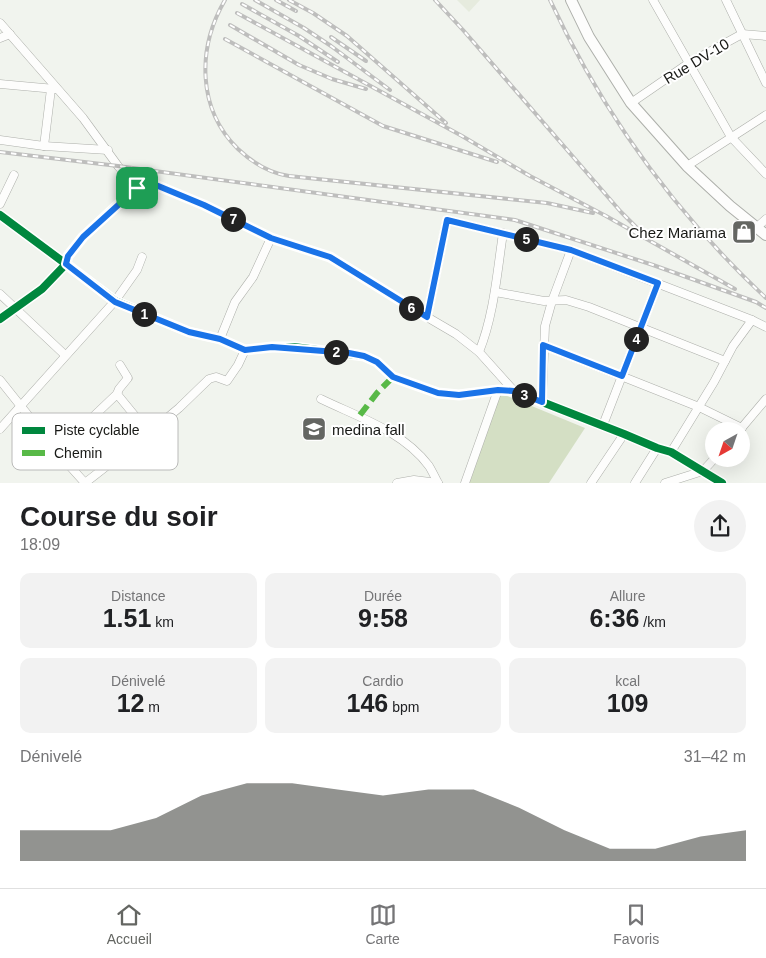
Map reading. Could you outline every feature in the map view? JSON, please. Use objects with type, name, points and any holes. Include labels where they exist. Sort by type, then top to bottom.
[{"type":"street","points":[[653,0],[731,136],[766,174]]},
{"type":"street","points":[[726,0],[766,83]]},
{"type":"street","points":[[575,1],[589,36],[631,103],[687,166],[766,235]]},
{"type":"street","points":[[0,23],[54,89],[83,118],[118,166],[137,188]]},
{"type":"street","points":[[0,38],[10,34]]},
{"type":"street","name":"Rue DV-10","points":[[631,103],[689,63],[742,34],[766,36]]},
{"type":"street","points":[[0,84],[54,89]]},
{"type":"street","points":[[44,146],[54,89]]},
{"type":"street","points":[[687,166],[766,115]]},
{"type":"street","points":[[0,140],[44,146],[108,150]]},
{"type":"street","points":[[0,204],[14,175]]},
{"type":"street","points":[[0,319],[42,289],[66,264],[68,256],[83,237],[142,184],[151,183],[204,205],[271,238],[330,257],[456,334],[479,352],[514,391]]},
{"type":"street","points":[[0,216],[115,302],[189,332],[220,339],[245,350],[272,347],[349,353],[364,356],[377,362],[393,377],[438,393],[459,395],[498,390],[514,391],[671,452],[722,483]]},
{"type":"street","points":[[756,228],[766,219]]},
{"type":"street","points":[[427,317],[447,220],[571,250],[766,327]]},
{"type":"street","points":[[479,352],[485,336],[495,292],[503,233]]},
{"type":"street","points":[[220,339],[235,302],[253,277],[271,238]]},
{"type":"street","points":[[542,402],[545,326],[571,250]]},
{"type":"street","points":[[14,413],[115,302],[137,270],[142,258]]},
{"type":"street","points":[[602,426],[658,283]]},
{"type":"street","points":[[495,292],[552,301],[566,300],[725,361]]},
{"type":"street","points":[[0,294],[65,355]]},
{"type":"street","points":[[671,452],[733,346],[752,320]]},
{"type":"street","points":[[543,345],[698,407],[725,422]]},
{"type":"street","points":[[174,413],[209,379],[216,377],[227,381],[245,350]]},
{"type":"street","points":[[97,413],[117,394],[128,378],[120,365]]},
{"type":"street","points":[[0,380],[27,413]]},
{"type":"street","points":[[465,483],[498,390]]},
{"type":"street","points":[[117,394],[133,413]]},
{"type":"street","points":[[321,399],[360,415],[402,442],[430,467],[438,483]]},
{"type":"street","points":[[747,422],[766,399]]},
{"type":"street","points":[[0,429],[12,415]]},
{"type":"street","points":[[591,483],[624,434]]},
{"type":"street","points":[[634,483],[657,448]]},
{"type":"street","points":[[74,470],[85,483],[102,470]]},
{"type":"street","points":[[666,483],[703,470]]},
{"type":"street","points":[[397,483],[414,480],[438,483]]},
{"type":"shaded area","points":[[457,0],[480,0],[469,12]]},
{"type":"green space","points":[[500,393],[585,428],[549,483],[469,483]]},
{"type":"railway","points":[[225,0],[209,38],[206,58],[208,97],[215,116],[225,133],[238,149],[262,167],[289,176],[547,203],[593,213]]},
{"type":"railway","points":[[255,0],[304,28],[390,90]]},
{"type":"railway","points":[[276,0],[296,11]]},
{"type":"railway","points":[[289,0],[313,13],[347,36],[446,123]]},
{"type":"railway","points":[[435,0],[637,228]]},
{"type":"railway","points":[[550,0],[593,82],[643,159],[701,231],[766,298]]},
{"type":"railway","points":[[242,4],[299,36],[338,62]]},
{"type":"railway","points":[[237,13],[735,289]]},
{"type":"railway","points":[[230,25],[299,65],[332,79],[366,89]]},
{"type":"railway","points":[[331,37],[366,61]]},
{"type":"railway","points":[[225,39],[383,126],[497,162]]},
{"type":"railway","points":[[0,152],[118,166],[515,220],[653,265],[756,302],[766,308]]},
{"type":"marked path","points":[[360,415],[377,393],[393,377]]},
{"type":"cycle path","points":[[0,215],[66,264],[68,256],[83,237],[137,187],[142,184],[151,183],[204,205],[271,238],[330,257],[427,317]]},
{"type":"cycle path","points":[[0,319],[42,289],[66,264],[115,301],[189,332],[220,339],[245,350],[294,347],[364,356],[377,362],[393,377],[438,393],[459,395],[498,390],[514,391],[671,452],[722,483]]},
{"type":"place","name":"Chez Mariama","points":[[744,232]]},
{"type":"place","name":"medina fall","points":[[314,429]]},
{"type":"route","points":[[151,183],[204,205],[271,238],[330,257],[348,270],[427,317],[447,220],[571,250],[658,283],[622,376],[543,345],[542,402],[514,391],[498,390],[459,395],[438,393],[393,377],[377,362],[364,356],[294,348],[272,347],[245,350],[220,339],[189,332],[115,302],[66,264],[68,256],[83,237],[137,188],[142,184],[151,183]]}]
